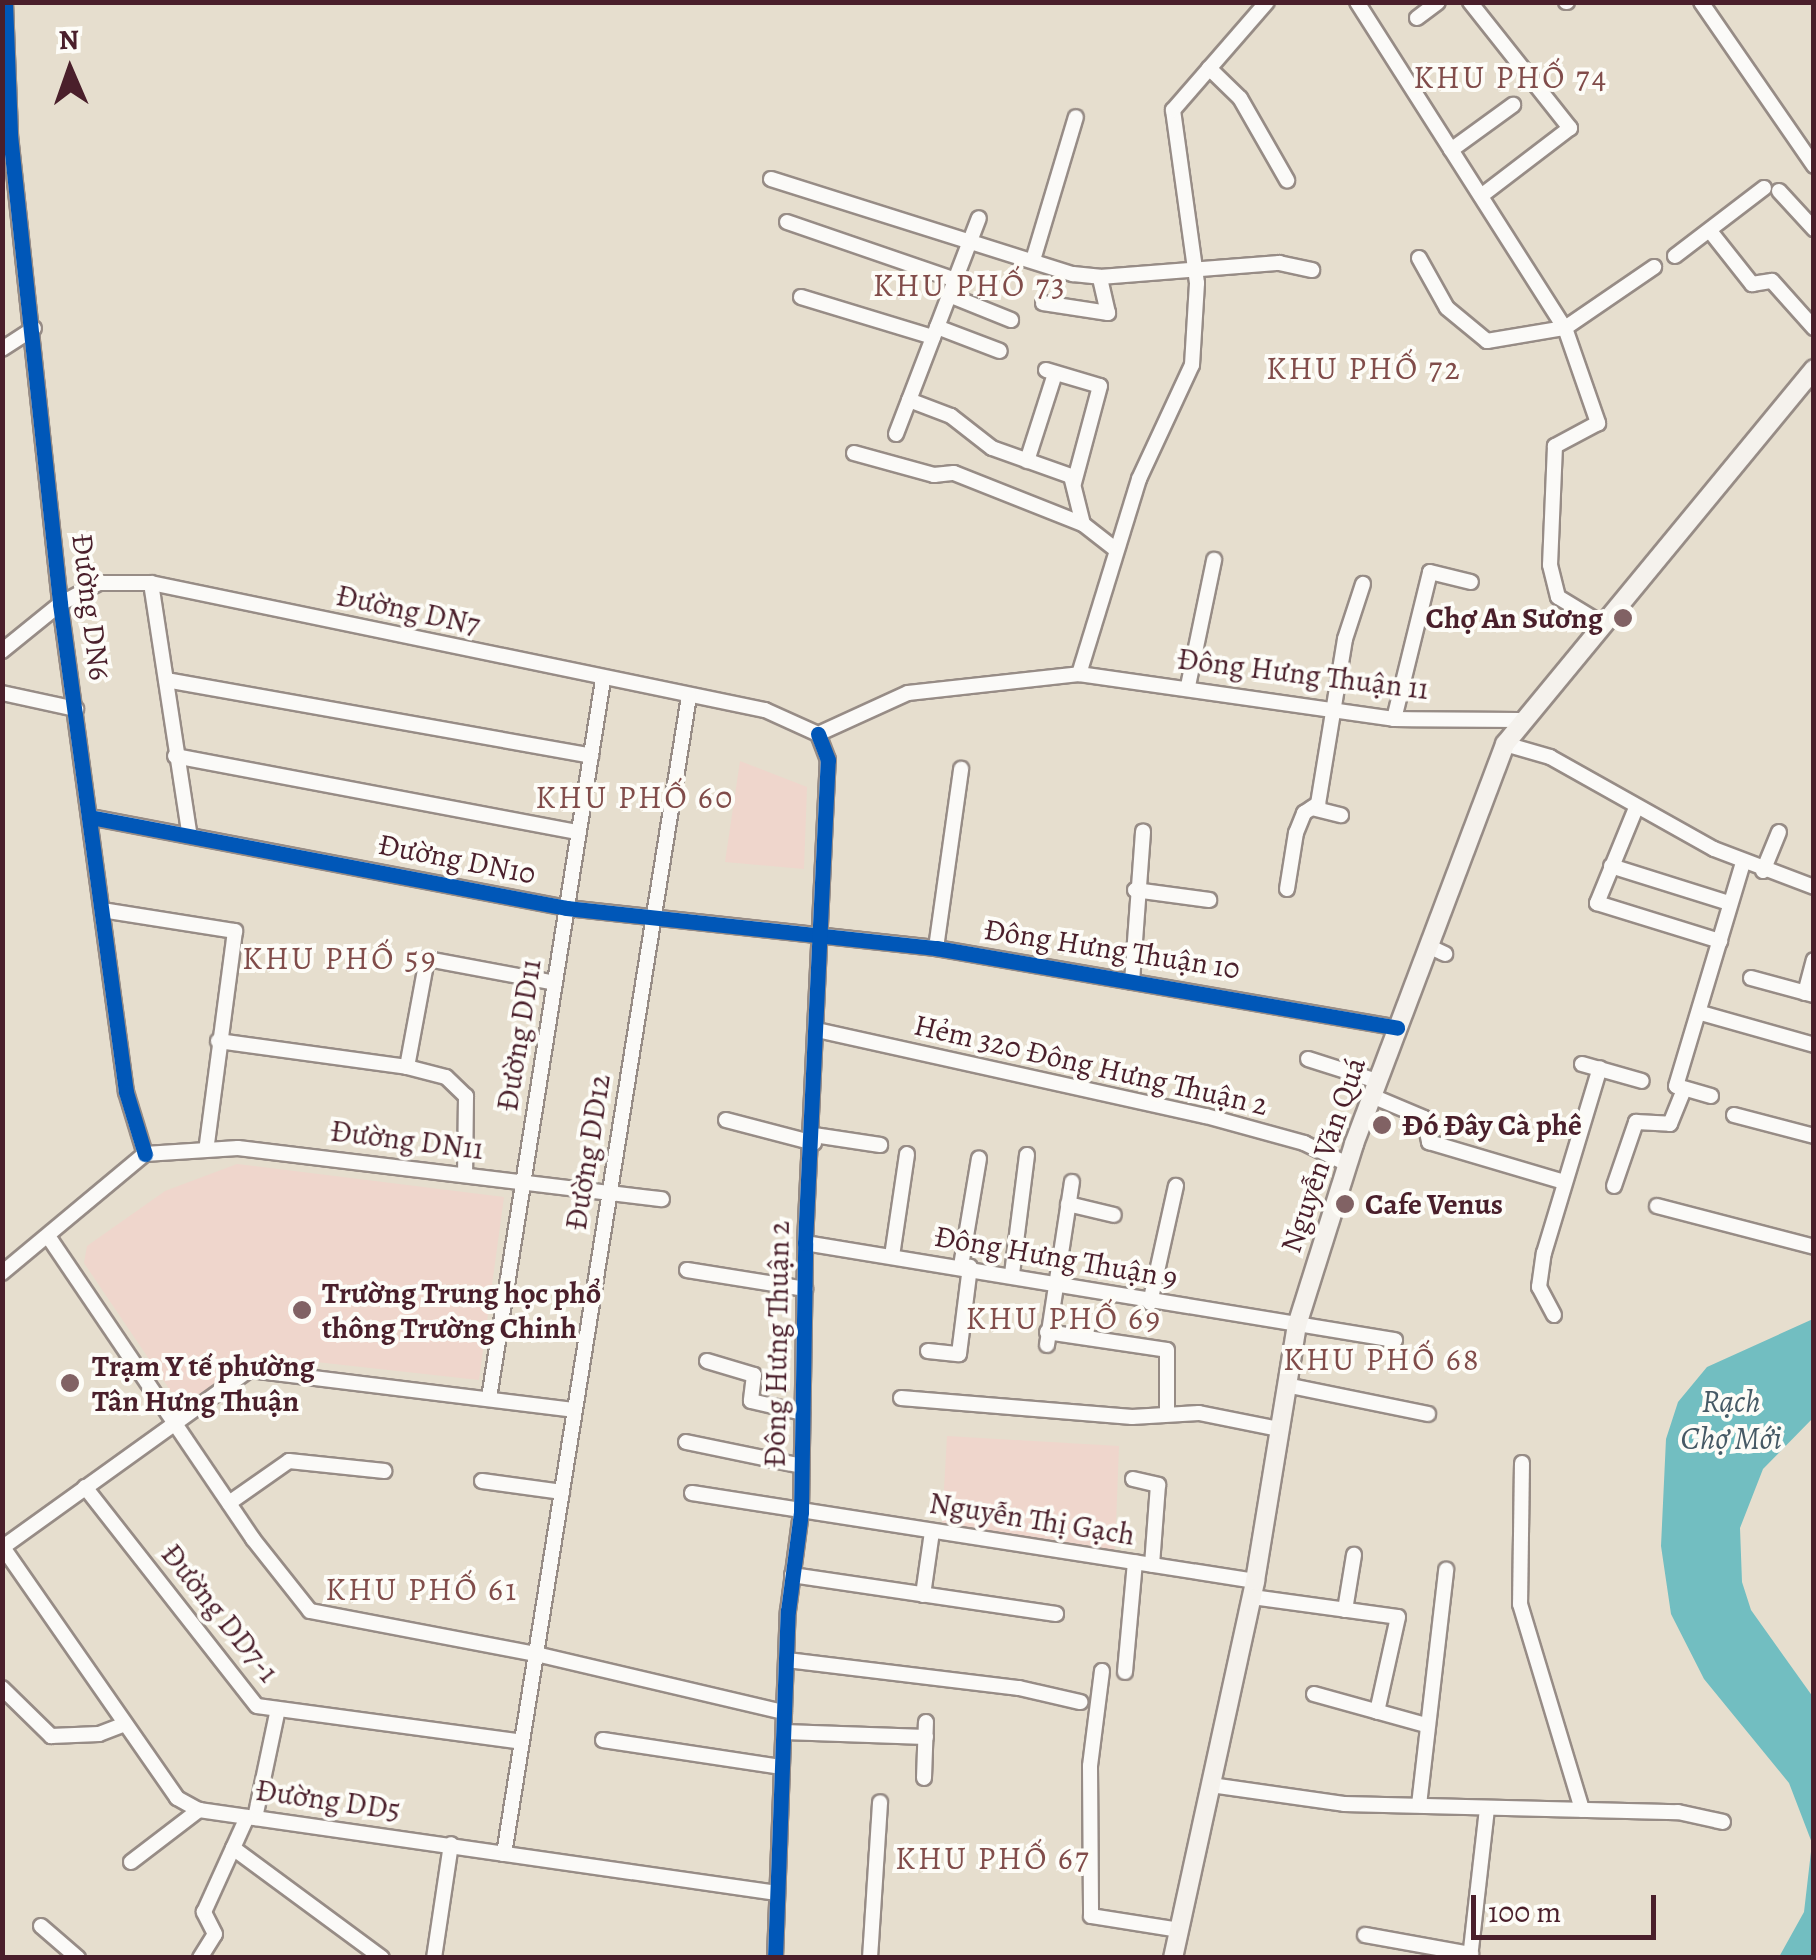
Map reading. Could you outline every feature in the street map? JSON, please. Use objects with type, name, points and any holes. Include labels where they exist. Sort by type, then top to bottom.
[{"type":"main road","name":"Nguyễn Văn Quá","points":[[1173,1958],[1254,1589],[1297,1325],[1347,1164],[1397,1028],[1436,950],[1505,744],[1600,622],[1814,369]]},
{"type":"street","name":"Đường DN6","points":[[5,2],[6,136],[34,328],[60,604],[126,1092],[145,1154]]},
{"type":"street","points":[[1079,674],[1115,550],[1167,409],[1192,365],[1194,265],[1173,110],[1268,2]]},
{"type":"street","points":[[1357,2],[1565,328],[1598,424],[1555,446],[1550,565],[1558,597],[1600,622]]},
{"type":"street","points":[[1417,18],[1438,2]]},
{"type":"street","points":[[1470,2],[1570,128],[1480,196]]},
{"type":"street","points":[[1701,2],[1814,166]]},
{"type":"street","points":[[1208,68],[1240,98],[1286,180]]},
{"type":"street","points":[[1451,150],[1513,105]]},
{"type":"street","points":[[1033,260],[1076,118]]},
{"type":"street","points":[[771,179],[1100,277],[1194,265],[1279,263],[1312,270]]},
{"type":"street","points":[[1674,256],[1771,190],[1814,230]]},
{"type":"street","points":[[896,434],[978,218]]},
{"type":"street","points":[[787,222],[952,287],[1011,320]]},
{"type":"street","points":[[1710,232],[1752,284],[1772,281],[1814,328]]},
{"type":"street","points":[[1419,258],[1446,308],[1487,341],[1565,328],[1654,267]]},
{"type":"street","points":[[1042,303],[1108,313],[1100,277]]},
{"type":"street","points":[[801,297],[1000,350]]},
{"type":"street","points":[[2,350],[34,328]]},
{"type":"street","points":[[1027,461],[1051,372],[1100,386],[1074,482],[1083,524]]},
{"type":"street","points":[[908,400],[951,416],[992,448],[1074,482]]},
{"type":"street","points":[[854,452],[934,475],[954,473],[1083,524],[1115,550]]},
{"type":"street","points":[[1188,686],[1214,560]]},
{"type":"street","points":[[1394,719],[1430,572],[1470,582]]},
{"type":"street","name":"Đường DN7","points":[[2,651],[60,604],[99,583],[151,583],[603,680],[765,710],[818,734]]},
{"type":"street","points":[[151,583],[189,832]]},
{"type":"street","points":[[1287,890],[1296,833],[1318,804],[1333,711],[1363,584]]},
{"type":"street","name":"Đông Hưng Thuận 11","points":[[818,734],[908,693],[1079,674],[1188,686],[1394,719],[1520,720]]},
{"type":"street","points":[[166,680],[591,756]]},
{"type":"street","name":"Đường DD11","points":[[489,1398],[603,680]]},
{"type":"street","points":[[2,694],[76,709]]},
{"type":"street","name":"Đường DD12","points":[[504,1854],[689,696]]},
{"type":"street","name":"Đông Hưng Thuận 2","points":[[775,1958],[786,1660],[801,1512],[805,1242],[814,1139],[817,933],[828,760],[818,734]]},
{"type":"street","points":[[1505,744],[1550,758],[1636,808],[1743,862],[1814,887]]},
{"type":"street","points":[[176,756],[579,832]]},
{"type":"street","points":[[936,948],[962,769]]},
{"type":"street","points":[[1312,808],[1341,815]]},
{"type":"street","points":[[1636,808],[1597,903],[1720,941]]},
{"type":"street","name":"Đường DN10","points":[[90,817],[189,832],[567,908],[654,920],[817,933]]},
{"type":"street","points":[[1132,982],[1135,890],[1143,830]]},
{"type":"street","points":[[1763,871],[1779,832]]},
{"type":"street","points":[[1712,1096],[1676,1086],[1702,1013],[1743,862]]},
{"type":"street","points":[[1611,866],[1729,903]]},
{"type":"street","points":[[1135,890],[1209,900]]},
{"type":"street","points":[[102,910],[235,931],[207,1145]]},
{"type":"street","name":"Đông Hưng Thuận 10","points":[[817,933],[936,948],[1397,1028]]},
{"type":"street","points":[[408,1067],[427,960],[555,983]]},
{"type":"street","points":[[1751,978],[1809,994],[1814,960]]},
{"type":"street","points":[[1702,1013],[1814,1045]]},
{"type":"street","name":"Hẻm 320 Đông Hưng Thuận 2","points":[[817,1030],[1206,1116],[1304,1143],[1347,1164]]},
{"type":"street","points":[[218,1041],[408,1067],[446,1076],[466,1096],[465,1174]]},
{"type":"street","points":[[1308,1060],[1375,1088],[1424,1118],[1429,1142],[1564,1182]]},
{"type":"street","points":[[1582,1064],[1642,1081]]},
{"type":"street","points":[[1554,1315],[1539,1287],[1564,1182],[1600,1068]]},
{"type":"street","points":[[1614,1186],[1636,1122],[1670,1124],[1684,1088]]},
{"type":"street","points":[[1734,1115],[1814,1136]]},
{"type":"street","points":[[726,1120],[814,1139],[880,1145]]},
{"type":"street","name":"Đường DN11","points":[[145,1154],[207,1145],[662,1199]]},
{"type":"street","points":[[2,1273],[50,1239],[145,1154]]},
{"type":"street","points":[[892,1256],[907,1154]]},
{"type":"street","points":[[1012,1274],[1028,1155]]},
{"type":"street","points":[[928,1351],[960,1354],[980,1158]]},
{"type":"street","points":[[1072,1182],[1047,1338],[1167,1350],[1166,1414]]},
{"type":"street","points":[[1150,1303],[1176,1186]]},
{"type":"street","points":[[1068,1204],[1114,1215]]},
{"type":"street","points":[[1657,1206],[1814,1247]]},
{"type":"street","points":[[50,1239],[229,1503],[310,1611],[536,1654],[784,1712]]},
{"type":"street","name":"Đông Hưng Thuận 9","points":[[805,1242],[1012,1274],[1150,1303],[1395,1340]]},
{"type":"street","points":[[687,1270],[804,1289]]},
{"type":"street","points":[[707,1360],[754,1374],[752,1401],[802,1413]]},
{"type":"street","points":[[130,1862],[200,1810],[176,1798],[3,1546],[174,1423],[263,1366],[575,1410]]},
{"type":"street","points":[[1286,1386],[1428,1414]]},
{"type":"street","points":[[902,1398],[1132,1418],[1199,1413],[1279,1428]]},
{"type":"street","points":[[686,1442],[802,1466]]},
{"type":"street","points":[[229,1503],[289,1461],[384,1472]]},
{"type":"street","points":[[1522,1462],[1520,1604],[1582,1810]]},
{"type":"street","points":[[1133,1479],[1158,1485],[1152,1565]]},
{"type":"street","points":[[482,1481],[562,1492]]},
{"type":"street","name":"Đường DD7-1","points":[[85,1488],[257,1706],[522,1742]]},
{"type":"street","name":"Nguyễn Thị Gạch","points":[[692,1493],[1152,1565],[1345,1610],[1398,1616],[1377,1712]]},
{"type":"street","points":[[923,1594],[932,1532]]},
{"type":"street","points":[[1345,1610],[1354,1554]]},
{"type":"street","points":[[1126,1672],[1134,1562]]},
{"type":"street","points":[[1419,1805],[1446,1570]]},
{"type":"street","points":[[792,1575],[1056,1614]]},
{"type":"street","points":[[786,1660],[1019,1688],[1080,1702]]},
{"type":"street","points":[[1102,1672],[1090,1766],[1091,1916],[1180,1930]]},
{"type":"street","points":[[2,1688],[51,1736],[99,1734],[126,1724]]},
{"type":"street","points":[[1314,1694],[1426,1726]]},
{"type":"street","points":[[200,1958],[214,1934],[204,1912],[251,1818],[278,1709]]},
{"type":"street","points":[[784,1732],[926,1730],[924,1778]]},
{"type":"street","points":[[604,1740],[782,1767]]},
{"type":"street","points":[[1211,1786],[1344,1804],[1678,1812],[1722,1822]]},
{"type":"street","points":[[870,1958],[880,1802]]},
{"type":"street","name":"Đường DD5","points":[[200,1810],[777,1892]]},
{"type":"street","points":[[1364,1935],[1470,1956],[1488,1810]]},
{"type":"street","points":[[434,1958],[452,1844]]},
{"type":"street","points":[[233,1848],[382,1958]]},
{"type":"street","points":[[41,1926],[78,1958]]},
{"type":"shaded area","points":[[740,761],[807,787],[804,869],[725,862]]},
{"type":"shaded area","name":"Trường Trung học phổ thông Trường Chinh","points":[[237,1164],[504,1197],[479,1380],[271,1357],[193,1404],[178,1402],[84,1263],[87,1246],[165,1191]]},
{"type":"shaded area","points":[[947,1436],[1119,1446],[1115,1550],[942,1524]]},
{"type":"water","name":"Rạch Chợ Mới","points":[[1813,1319],[1813,1418],[1763,1469],[1740,1528],[1742,1582],[1751,1610],[1813,1697],[1813,1957],[1779,1957],[1804,1912],[1812,1843],[1789,1783],[1704,1679],[1671,1614],[1661,1546],[1666,1439],[1678,1402],[1707,1367]]},
{"type":"cycle path","points":[[5,2],[10,135],[60,604],[126,1092],[145,1154]]},
{"type":"cycle path","points":[[775,1958],[788,1611],[801,1512],[805,1243],[828,760],[818,734]]},
{"type":"cycle path","points":[[90,817],[567,908],[936,948],[1397,1028]]},
{"type":"place","name":"Chợ An Sương","points":[[1623,618]]},
{"type":"place","name":"Đó Đây Cà phê","points":[[1382,1125]]},
{"type":"place","name":"Cafe Venus","points":[[1345,1204]]},
{"type":"place","name":"Trường Trung học phổ thông Trường Chinh","points":[[302,1310]]},
{"type":"place","name":"Trạm Y tế phường Tân Hưng Thuận","points":[[70,1383]]},
{"type":"district","name":"KHU PHỐ 74","points":[[1511,77]]},
{"type":"district","name":"KHU PHỐ 73","points":[[970,285]]},
{"type":"district","name":"KHU PHỐ 72","points":[[1364,368]]},
{"type":"district","name":"KHU PHỐ 60","points":[[635,797]]},
{"type":"district","name":"KHU PHỐ 59","points":[[340,958]]},
{"type":"district","name":"KHU PHỐ 69","points":[[1064,1318]]},
{"type":"district","name":"KHU PHỐ 68","points":[[1382,1359]]},
{"type":"district","name":"KHU PHỐ 61","points":[[422,1589]]},
{"type":"district","name":"KHU PHỐ 67","points":[[993,1858]]}]
